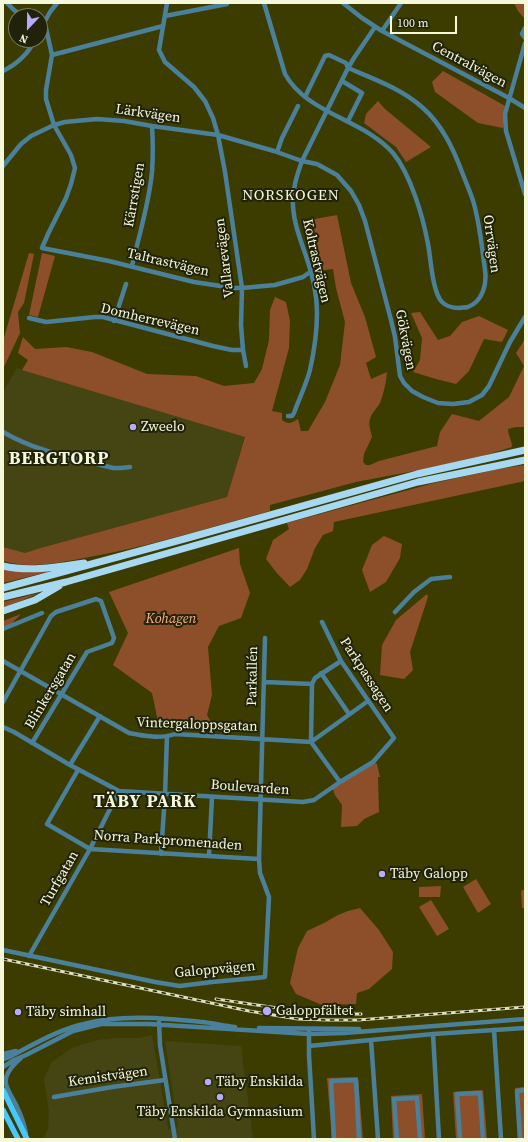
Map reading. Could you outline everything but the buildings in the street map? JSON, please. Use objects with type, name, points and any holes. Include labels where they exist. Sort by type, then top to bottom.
[{"type":"highway","points":[[3,588],[184,540],[417,474],[525,450]]},
{"type":"highway","points":[[3,596],[66,582],[418,482],[525,460]]},
{"type":"highway","points":[[3,566],[29,569],[56,567],[87,562],[184,540]]},
{"type":"highway","points":[[3,611],[35,600],[66,582]]},
{"type":"main road","points":[[3,1090],[27,1139]]},
{"type":"main road","points":[[3,1110],[18,1139]]},
{"type":"street","points":[[48,15],[57,3]]},
{"type":"street","name":"Vallarevägen","points":[[167,3],[159,50],[165,62],[194,87],[205,101],[218,135],[226,174],[242,288],[241,325],[246,366]]},
{"type":"street","name":"Orrvägen","points":[[264,3],[285,74],[292,85],[306,97],[328,111],[374,136],[393,154],[403,169],[412,188],[422,219],[428,243],[435,289],[440,301],[445,305],[454,308],[468,307],[477,301],[484,291],[486,275],[480,234],[470,191],[447,136],[423,107],[407,96],[390,86],[348,68]]},
{"type":"street","name":"Centralvägen","points":[[343,3],[375,27],[525,108]]},
{"type":"street","points":[[382,31],[401,3]]},
{"type":"street","points":[[165,16],[227,4]]},
{"type":"street","points":[[52,55],[163,26]]},
{"type":"street","name":"Koltrastvägen","points":[[288,416],[292,416],[294,413],[309,371],[316,337],[317,312],[313,283],[297,228],[293,205],[296,176],[348,68],[375,27]]},
{"type":"street","points":[[525,28],[522,34],[525,38]]},
{"type":"street","points":[[48,37],[52,55],[46,90],[48,106],[54,125]]},
{"type":"street","points":[[525,43],[505,114],[506,131],[525,194]]},
{"type":"street","points":[[3,71],[28,53],[31,48]]},
{"type":"street","points":[[306,97],[325,56],[329,55],[346,63],[348,68]]},
{"type":"street","points":[[342,81],[362,93],[348,121]]},
{"type":"street","points":[[277,152],[282,138],[298,106]]},
{"type":"street","name":"Lärkvägen","points":[[3,166],[26,139],[54,125],[74,121],[106,119],[218,135],[277,152],[302,161]]},
{"type":"street","name":"Taltrastvägen","points":[[54,125],[74,162],[74,173],[66,198],[42,248],[132,266],[194,282],[224,287],[242,288],[284,283],[310,272]]},
{"type":"street","name":"Kärrstigen","points":[[132,266],[149,193],[152,173],[152,126]]},
{"type":"street","name":"Gökvägen","points":[[302,161],[317,164],[337,175],[352,191],[359,204],[365,221],[394,332],[400,376],[404,383],[412,391],[438,403],[453,404],[470,402],[482,396],[489,386],[510,342],[525,317]]},
{"type":"street","points":[[114,320],[126,284]]},
{"type":"street","name":"Domherrevägen","points":[[29,318],[46,322],[95,316],[103,317],[213,346],[232,350],[243,350]]},
{"type":"street","points":[[3,432],[32,446],[61,455],[113,468],[130,467]]},
{"type":"street","points":[[395,612],[414,592],[432,579],[450,577]]},
{"type":"street","name":"Blinkersgatan","points":[[21,672],[51,616],[56,612],[96,598],[101,601],[114,638],[112,643],[87,652],[32,743]]},
{"type":"street","points":[[3,629],[42,613]]},
{"type":"street","name":"Parkpassagen","points":[[322,622],[340,661],[394,738]]},
{"type":"street","name":"Parkallén","points":[[259,859],[265,638]]},
{"type":"street","name":"Vintergaloppsgatan","points":[[3,661],[129,733],[142,736],[167,736],[175,734],[311,742]]},
{"type":"street","points":[[340,661],[314,678],[312,684],[311,742],[340,782]]},
{"type":"street","points":[[3,702],[21,672]]},
{"type":"street","points":[[322,673],[349,714]]},
{"type":"street","points":[[264,682],[312,684]]},
{"type":"street","points":[[311,742],[368,701]]},
{"type":"street","points":[[70,766],[100,716]]},
{"type":"street","name":"Boulevarden","points":[[3,727],[14,732],[70,766],[119,791],[297,802],[308,802],[314,800],[373,762],[394,738]]},
{"type":"street","points":[[161,854],[167,736]]},
{"type":"street","name":"Norra Parkpromenaden","points":[[78,770],[47,824],[90,849],[259,859]]},
{"type":"street","name":"Turfgatan","points":[[30,956],[90,849],[119,791]]},
{"type":"street","points":[[209,856],[212,797]]},
{"type":"street","name":"Galoppvägen","points":[[3,950],[180,986],[265,977],[269,897],[260,872],[259,859]]},
{"type":"street","points":[[3,1059],[56,1034],[84,1024],[111,1020],[159,1018],[204,1022],[234,1027],[309,1031]]},
{"type":"street","name":"Kemistvägen","points":[[159,1018],[160,1045],[175,1139]]},
{"type":"street","points":[[3,1067],[72,1031],[91,1026],[110,1024],[148,1024],[344,1033],[525,1019]]},
{"type":"street","points":[[309,1046],[433,1034],[525,1028]]},
{"type":"street","points":[[494,1030],[501,1139]]},
{"type":"street","points":[[309,1031],[314,1139]]},
{"type":"street","points":[[433,1034],[439,1139]]},
{"type":"street","points":[[371,1040],[378,1139]]},
{"type":"street","points":[[3,1054],[24,1049]]},
{"type":"street","points":[[26,1055],[14,1064],[6,1078],[6,1085],[17,1106],[27,1139]]},
{"type":"street","name":"Kemistvägen","points":[[54,1097],[165,1080]]},
{"type":"street","points":[[334,1139],[331,1081],[356,1080],[359,1139]]},
{"type":"street","points":[[520,1139],[517,1091],[525,1090]]},
{"type":"street","points":[[460,1139],[457,1094],[480,1093],[483,1139]]},
{"type":"street","points":[[397,1139],[394,1099],[417,1098],[420,1139]]},
{"type":"shaded area","points":[[17,368],[245,436],[227,497],[25,553],[3,547],[3,392]]},
{"type":"shaded area","points":[[152,1035],[168,1129],[178,1127],[165,1041],[241,1046],[253,1139],[43,1139],[48,1129],[49,1113],[44,1078],[52,1062],[72,1048],[97,1040],[139,1038]]},
{"type":"green space","points":[[514,3],[525,3],[524,18],[518,11]]},
{"type":"green space","points":[[443,71],[507,107],[503,128],[478,123],[435,92],[432,82]]},
{"type":"green space","points":[[378,101],[385,109],[431,147],[406,162],[396,147],[364,123],[366,114]]},
{"type":"green space","points":[[337,215],[351,283],[365,317],[376,357],[366,363],[371,379],[387,372],[385,388],[380,403],[369,421],[372,437],[364,454],[363,462],[366,465],[370,465],[379,461],[437,446],[440,432],[452,414],[479,421],[509,397],[524,366],[516,353],[525,339],[525,427],[508,429],[512,447],[467,461],[356,482],[270,505],[270,511],[177,537],[108,554],[34,565],[23,565],[3,561],[3,547],[25,553],[227,497],[245,437],[22,370],[28,360],[18,353],[23,337],[35,349],[66,347],[92,352],[147,374],[196,376],[224,386],[254,383],[262,369],[269,340],[270,310],[275,297],[286,302],[290,321],[289,348],[272,411],[282,413],[282,420],[286,423],[298,419],[301,431],[308,431],[325,402],[340,365],[345,322],[336,288],[333,269],[318,271],[304,221]]},
{"type":"green space","points":[[29,253],[34,254],[24,303],[18,312],[20,333],[3,369],[3,341]]},
{"type":"green space","points":[[42,253],[55,256],[38,317],[29,315]]},
{"type":"green space","points":[[420,312],[438,340],[450,336],[462,322],[479,316],[508,330],[502,342],[484,339],[469,371],[456,384],[413,372],[420,360],[422,338],[411,313]]},
{"type":"green space","points":[[525,465],[525,481],[334,522],[333,531],[323,535],[315,548],[307,569],[300,580],[290,587],[266,559],[273,540],[289,529],[287,523],[434,483]]},
{"type":"green space","points":[[384,536],[402,544],[400,558],[386,582],[370,592],[362,570],[372,545]]},
{"type":"green space","name":"Kohagen","points":[[239,548],[240,564],[250,593],[241,618],[219,626],[208,647],[212,695],[207,715],[216,731],[159,726],[152,693],[113,665],[128,633],[109,592]]},
{"type":"green space","points":[[3,569],[48,571],[48,572],[3,583]]},
{"type":"green space","points":[[39,593],[3,609],[3,602]]},
{"type":"green space","points":[[427,594],[428,597],[410,652],[413,670],[404,679],[380,675],[382,645],[396,620]]},
{"type":"green space","points":[[21,614],[3,632],[3,621]]},
{"type":"green space","points":[[373,762],[377,764],[380,777],[378,777],[379,812],[364,819],[357,826],[341,827],[342,805],[335,795],[332,787]]},
{"type":"green space","points":[[476,879],[491,904],[478,913],[463,887]]},
{"type":"green space","points":[[441,886],[440,897],[419,897],[419,887]]},
{"type":"green space","points":[[525,889],[525,908],[522,908],[521,891]]},
{"type":"green space","points":[[431,900],[449,929],[437,936],[419,907]]},
{"type":"green space","points":[[360,908],[379,930],[393,952],[392,969],[369,989],[357,993],[356,1004],[322,1005],[296,994],[290,983],[298,948],[307,931],[338,915]]},
{"type":"green space","points":[[358,1077],[363,1139],[332,1139],[327,1078]]},
{"type":"green space","points":[[525,1087],[525,1139],[518,1139],[515,1088]]},
{"type":"green space","points":[[483,1090],[487,1139],[456,1139],[453,1092]]},
{"type":"green space","points":[[422,1094],[425,1139],[393,1139],[391,1096]]},
{"type":"railway","points":[[3,959],[249,1011],[298,1019],[358,1020],[525,1007]]},
{"type":"railway","points":[[216,999],[307,1012],[361,1014]]},
{"type":"place","name":"Zweelo","points":[[133,427]]},
{"type":"place","name":"Täby Galopp","points":[[382,874]]},
{"type":"place","name":"Galoppfältet","points":[[267,1011]]},
{"type":"place","name":"Täby simhall","points":[[18,1012]]},
{"type":"place","name":"Täby Enskilda","points":[[208,1082]]},
{"type":"place","name":"Täby Enskilda Gymnasium","points":[[220,1097]]},
{"type":"district","name":"NORSKOGEN","points":[[291,196]]},
{"type":"district","name":"BERGTORP","points":[[59,459]]},
{"type":"district","name":"TÄBY PARK","points":[[145,802]]}]
